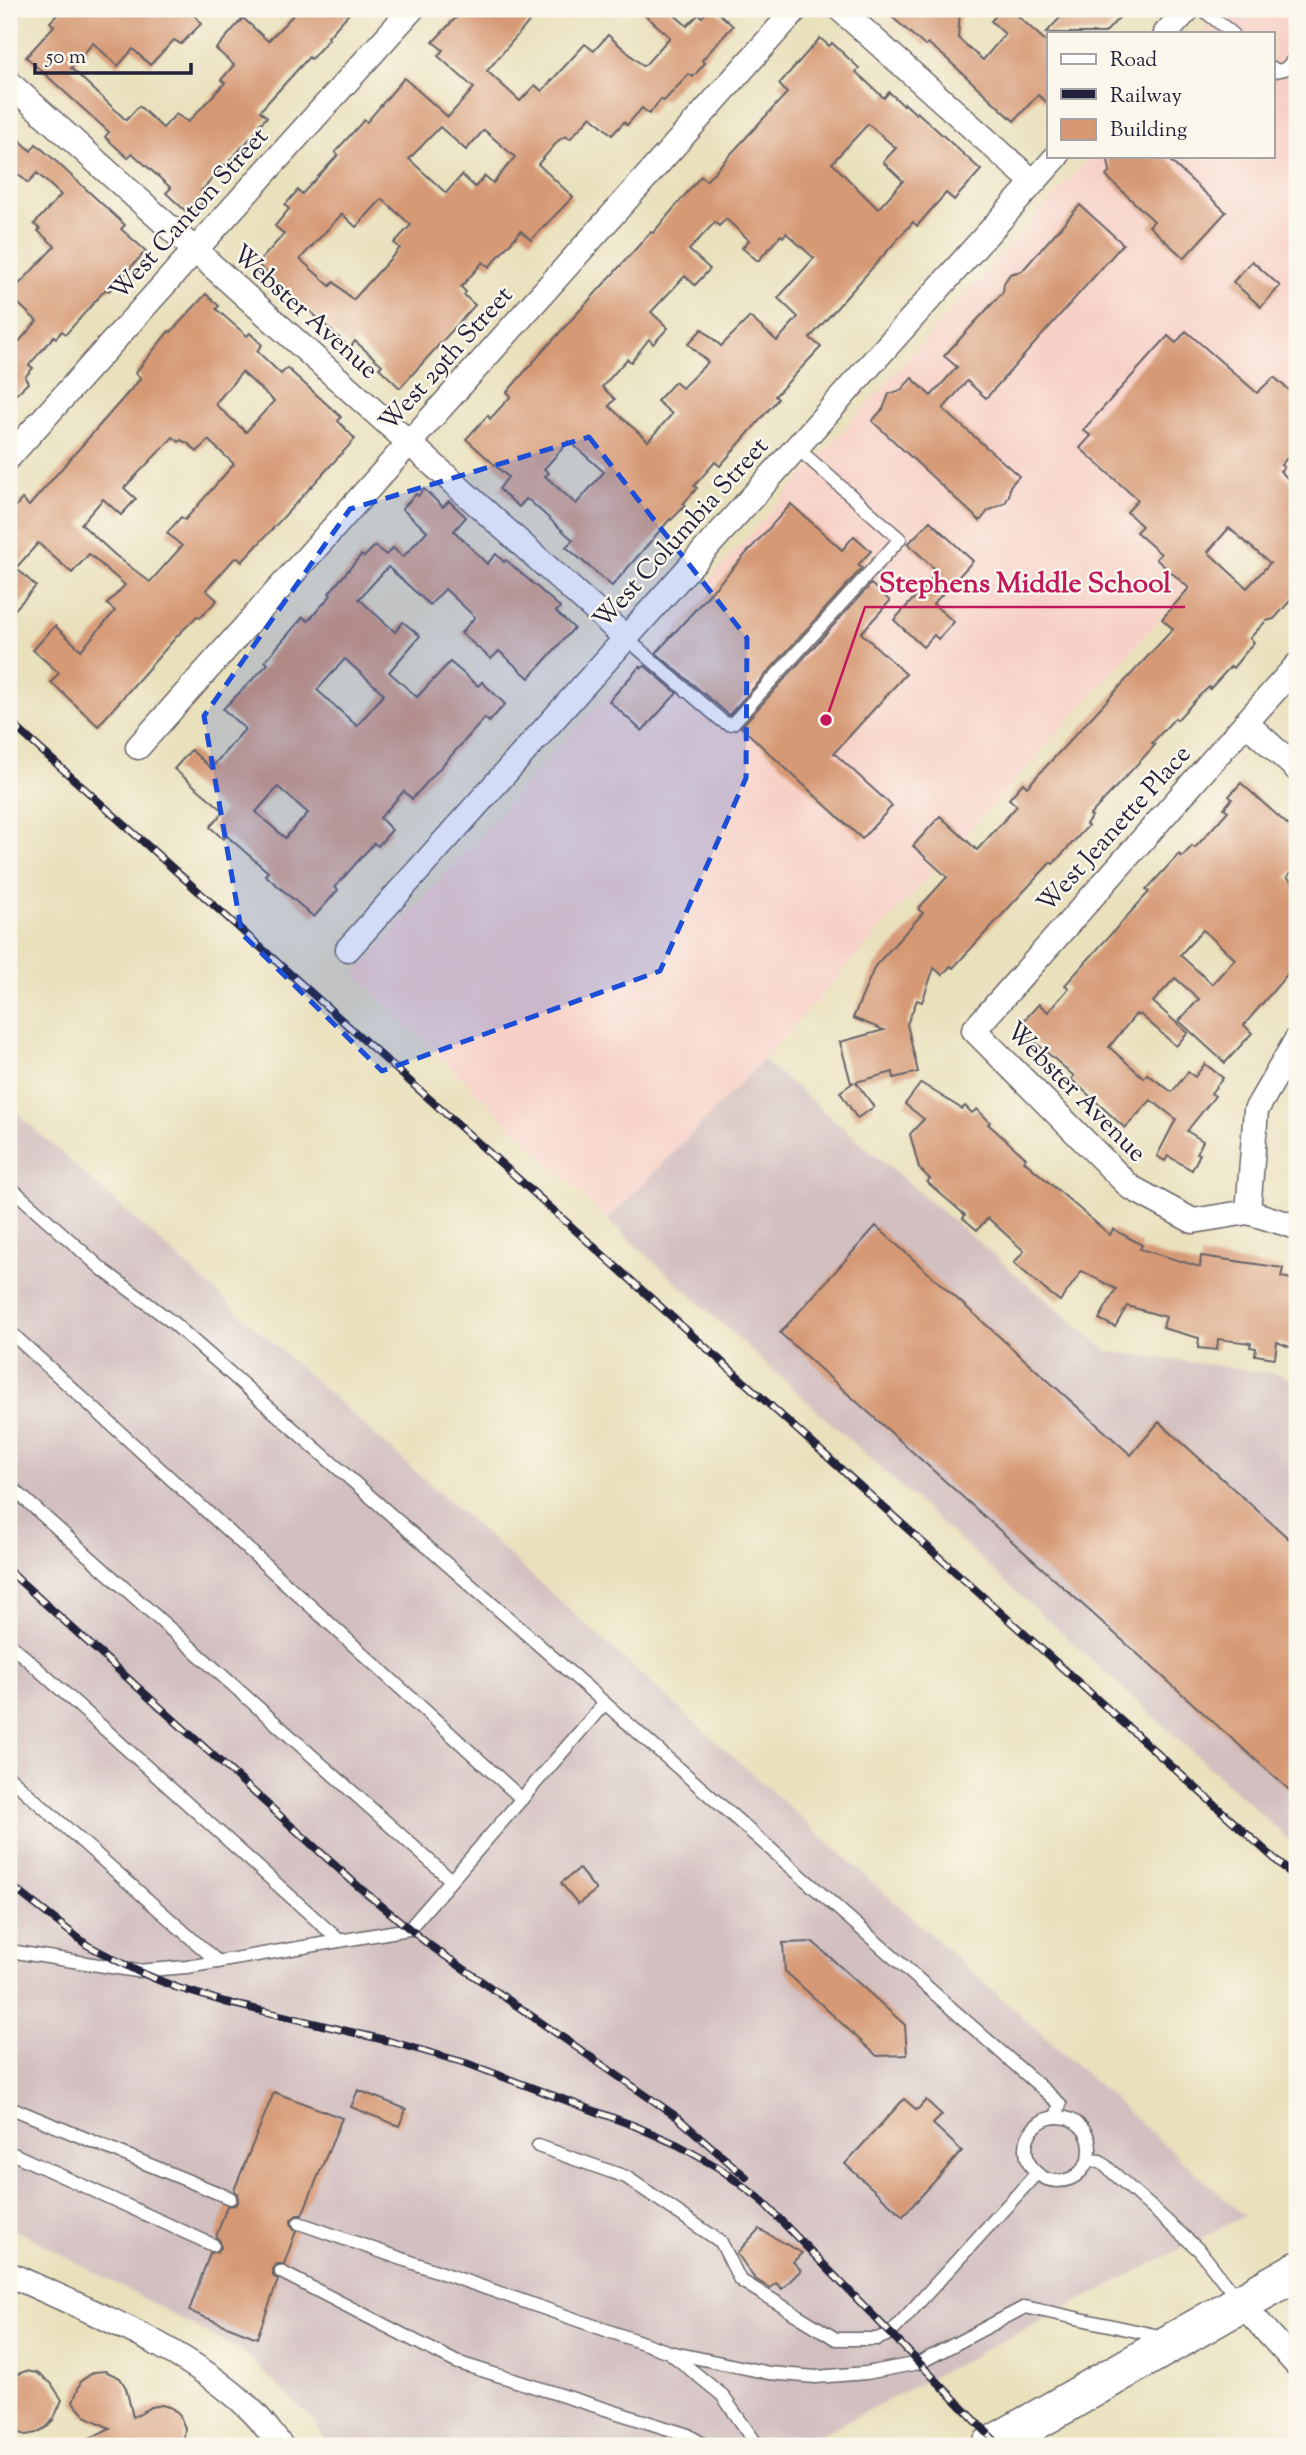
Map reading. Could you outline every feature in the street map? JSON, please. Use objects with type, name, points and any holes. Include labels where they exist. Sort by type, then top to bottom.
[{"type":"main road","points":[[991,2446],[1297,2271]]},
{"type":"street","name":"West Canton Street","points":[[9,457],[411,9]]},
{"type":"street","name":"West 29th Street","points":[[138,747],[796,9]]},
{"type":"street","points":[[840,9],[1033,182]]},
{"type":"street","points":[[1167,32],[1188,9]]},
{"type":"street","name":"Webster Avenue","points":[[9,83],[626,638]]},
{"type":"street","name":"West Columbia Street","points":[[348,949],[1055,158]]},
{"type":"street","name":"West Jeanette Place","points":[[974,1030],[1297,665]]},
{"type":"street","points":[[1246,723],[1297,769]]},
{"type":"street","name":"Webster Avenue","points":[[974,1030],[1130,1187],[1193,1221],[1248,1212],[1297,1227]]},
{"type":"street","points":[[1248,1212],[1256,1110],[1297,1039]]},
{"type":"street","points":[[9,2274],[141,2335],[191,2363],[250,2409],[281,2446]]},
{"type":"street","points":[[1241,2304],[1297,2365]]},
{"type":"lane","points":[[1202,9],[1231,32]]},
{"type":"lane","points":[[1274,69],[1285,69],[1297,56]]},
{"type":"lane","points":[[626,638],[722,721],[733,723],[900,539],[796,447]]},
{"type":"lane","points":[[9,1186],[102,1269],[172,1322],[1060,2104],[1056,2117]]},
{"type":"lane","points":[[9,1331],[522,1799]]},
{"type":"lane","points":[[9,1485],[451,1880]]},
{"type":"lane","points":[[9,1643],[340,1941]]},
{"type":"lane","points":[[9,1951],[137,1971],[218,1962],[409,1929],[604,1704]]},
{"type":"lane","points":[[9,1777],[218,1962]]},
{"type":"lane","points":[[9,2107],[230,2198]]},
{"type":"lane","points":[[1066,2118],[1084,2130],[1090,2149],[1088,2160],[1075,2176],[1056,2182],[1036,2174],[1026,2155],[1026,2144],[1036,2126],[1045,2120],[1066,2118]]},
{"type":"lane","points":[[538,2146],[626,2177],[721,2242],[740,2280],[836,2339],[877,2339],[891,2333],[1036,2174]]},
{"type":"lane","points":[[9,2152],[213,2245]]},
{"type":"lane","points":[[1088,2160],[1100,2161],[1200,2251],[1241,2304]]},
{"type":"lane","points":[[299,2223],[669,2352],[769,2373],[816,2377],[866,2373],[919,2363],[1026,2307],[1178,2340]]},
{"type":"lane","points":[[281,2272],[456,2362],[688,2435],[706,2446]]},
{"type":"lane","points":[[669,2352],[722,2395],[758,2446]]},
{"type":"highlighted area","points":[[589,437],[747,638],[746,778],[660,971],[382,1071],[242,934],[204,716],[350,509]]},
{"type":"shaded area","points":[[1223,9],[1297,9],[1297,467],[763,1060],[608,1220],[355,974],[1088,158],[1274,158],[1274,32],[1201,32]]},
{"type":"shaded area","points":[[763,1060],[1107,1351],[1278,1374],[1297,1381],[1297,1847],[608,1220]]},
{"type":"shaded area","points":[[9,1106],[1244,2216],[799,2446],[329,2446],[314,2421],[244,2353],[9,2226]]},
{"type":"building","points":[[63,9],[187,9],[196,17],[201,24],[181,44],[174,40],[150,65],[133,49],[118,66],[93,43],[71,68],[126,120],[139,106],[163,128],[176,114],[188,122],[225,83],[221,80],[234,65],[216,49],[243,18],[268,41],[299,9],[353,9],[311,59],[309,57],[260,111],[267,117],[260,124],[262,126],[201,191],[208,197],[191,216],[166,193],[171,188],[132,153],[128,158],[105,137],[109,132],[26,57],[54,26],[50,22]]},
{"type":"building","points":[[464,9],[540,9],[487,71],[520,101],[535,85],[542,91],[585,44],[594,51],[608,35],[643,66],[646,64],[670,37],[638,9],[668,9],[687,26],[699,14],[702,17],[709,9],[714,9],[733,26],[702,60],[705,63],[693,77],[689,74],[664,101],[661,99],[649,114],[642,108],[627,125],[624,122],[612,135],[591,116],[570,139],[566,136],[559,140],[538,164],[573,197],[531,240],[521,231],[489,267],[483,262],[461,287],[466,292],[464,295],[475,305],[400,388],[379,368],[382,365],[355,341],[350,348],[309,310],[307,312],[257,264],[284,234],[275,226],[289,209],[285,205],[298,190],[302,194],[338,155],[335,152],[364,120],[367,122],[404,78],[448,117],[474,88],[438,56],[443,50],[433,42]],"holes":[[[440,127],[466,150],[484,130],[515,157],[493,183],[485,176],[475,187],[462,175],[446,193],[409,159]],[[382,199],[411,225],[394,243],[400,248],[353,300],[334,282],[330,286],[300,259],[342,214],[356,227]]]},
{"type":"building","points":[[883,9],[960,9],[958,38],[983,60],[1005,34],[991,21],[1002,9],[1010,9],[1047,42],[1047,102],[1038,95],[1014,121],[946,58],[928,43],[925,46]]},
{"type":"building","points":[[1068,9],[1127,9],[1106,32],[1046,33]]},
{"type":"building","points":[[820,38],[829,46],[832,43],[859,68],[856,72],[884,98],[889,92],[903,105],[904,103],[916,114],[917,112],[981,170],[954,200],[946,193],[917,226],[913,222],[810,338],[821,347],[775,396],[778,399],[720,466],[715,462],[694,486],[697,488],[683,504],[685,506],[670,519],[612,586],[566,547],[573,540],[530,501],[526,499],[519,507],[499,489],[508,477],[466,439],[488,415],[490,419],[511,396],[507,392],[651,232],[653,233],[701,176],[706,181],[787,93],[779,84]],"holes":[[[868,124],[896,148],[883,162],[903,181],[878,209],[832,163]],[[726,219],[749,240],[742,248],[758,261],[781,235],[783,237],[786,233],[814,258],[778,298],[798,317],[777,341],[750,317],[721,346],[702,329],[688,344],[708,362],[682,388],[675,382],[657,401],[672,414],[648,441],[609,406],[615,399],[602,387],[627,359],[631,362],[649,339],[653,344],[668,328],[651,312],[685,276],[695,285],[710,269],[689,250],[715,222],[719,226]],[[569,441],[604,472],[576,504],[545,476],[549,473],[544,469]]]},
{"type":"building","points":[[9,130],[31,151],[36,144],[50,156],[125,225],[121,229],[146,251],[109,291],[106,289],[66,334],[62,331],[56,338],[54,336],[29,365],[33,368],[25,377],[28,383],[9,401],[9,353],[37,321],[9,295],[55,246],[34,224],[61,195],[37,173],[28,183],[9,166]]},
{"type":"building","points":[[1107,158],[1167,158],[1226,212],[1184,258],[1149,226],[1154,221],[1106,176],[1110,171]]},
{"type":"building","points":[[1080,205],[1123,244],[986,398],[967,381],[943,409],[1019,476],[1010,486],[1005,503],[988,511],[980,521],[872,421],[883,409],[889,394],[901,390],[912,378],[931,396],[957,367],[944,356],[1003,292],[1004,283],[1010,274],[1022,271]]},
{"type":"building","points":[[1252,261],[1280,286],[1261,307],[1233,282]]},
{"type":"building","points":[[206,294],[219,306],[216,309],[247,336],[250,333],[262,345],[257,351],[281,374],[287,368],[341,417],[338,421],[355,439],[242,562],[238,558],[234,559],[206,590],[217,600],[177,636],[98,726],[51,682],[59,673],[33,650],[55,626],[81,650],[115,611],[107,604],[125,585],[89,554],[72,573],[38,543],[16,568],[36,586],[9,616],[9,514],[22,499],[29,506],[141,378],[135,373],[169,331],[171,332]],"holes":[[[242,372],[274,401],[246,432],[215,404]],[[173,437],[179,442],[181,440],[189,444],[197,452],[208,440],[234,464],[185,520],[181,517],[167,533],[182,546],[150,582],[81,524],[103,499],[121,515],[136,499],[124,488]]]},
{"type":"building","points":[[1186,331],[1257,393],[1274,377],[1297,397],[1297,447],[1281,465],[1284,467],[1280,471],[1297,487],[1297,593],[1274,619],[1266,621],[1250,638],[1254,642],[1233,668],[1231,666],[1152,743],[1155,745],[1090,815],[1092,816],[1086,824],[1088,826],[953,968],[951,966],[942,975],[934,968],[922,1002],[917,1000],[907,1024],[918,1072],[894,1078],[893,1072],[856,1082],[874,1107],[857,1118],[840,1092],[854,1082],[851,1083],[840,1042],[884,1030],[853,1018],[875,966],[923,913],[918,909],[947,877],[913,846],[940,816],[977,850],[1017,806],[1009,799],[1023,783],[1027,787],[1173,629],[1162,619],[1189,588],[1156,559],[1161,554],[1136,532],[1142,526],[1127,512],[1138,500],[1080,448],[1091,436],[1083,430],[1168,336],[1176,343]],"holes":[[[1229,528],[1270,563],[1247,588],[1208,552]]]},
{"type":"building","points":[[424,489],[443,507],[449,501],[466,517],[454,531],[487,564],[496,554],[504,562],[506,560],[560,607],[556,612],[574,628],[529,678],[499,651],[491,659],[461,633],[475,617],[445,589],[430,605],[388,567],[359,599],[395,632],[403,622],[420,636],[389,672],[417,697],[450,662],[478,686],[482,682],[505,704],[489,722],[485,718],[412,799],[404,791],[380,818],[392,830],[378,846],[374,843],[335,887],[338,890],[314,917],[265,875],[268,872],[227,836],[223,839],[210,827],[224,811],[174,769],[191,750],[211,768],[245,729],[223,709],[268,664],[265,661],[303,617],[308,621],[361,555],[364,557],[375,546],[386,555],[393,548],[403,557],[427,531],[402,509],[416,494],[418,496]],"holes":[[[345,659],[384,694],[357,726],[317,690]],[[278,787],[308,813],[285,838],[256,812]]]},
{"type":"building","points":[[791,504],[842,550],[854,536],[871,551],[858,565],[862,568],[729,715],[656,653]]},
{"type":"building","points":[[930,521],[973,561],[933,604],[954,622],[938,639],[934,635],[923,647],[894,620],[938,572],[908,544]]},
{"type":"building","points":[[871,584],[890,601],[861,633],[906,674],[834,753],[892,806],[862,839],[741,727]]},
{"type":"building","points":[[640,666],[645,666],[677,693],[642,731],[609,701]]},
{"type":"building","points":[[1241,783],[1297,833],[1297,866],[1287,877],[1297,886],[1297,963],[1244,1025],[1252,1033],[1225,1063],[1179,1021],[1199,999],[1175,978],[1153,1002],[1188,1033],[1176,1046],[1140,1014],[1136,1014],[1109,1047],[1144,1078],[1147,1074],[1172,1092],[1188,1072],[1195,1077],[1205,1064],[1223,1078],[1211,1093],[1215,1096],[1187,1131],[1203,1141],[1192,1170],[1168,1156],[1165,1161],[1157,1156],[1176,1119],[1151,1100],[1125,1128],[1071,1079],[1074,1076],[1018,1027],[1039,1004],[1048,1012],[1069,988],[1065,985],[1149,892],[1146,890],[1179,854],[1182,857],[1192,846],[1195,848],[1228,811],[1224,808],[1232,799],[1229,796]],"holes":[[[1203,930],[1235,959],[1212,984],[1180,955]]]},
{"type":"building","points":[[921,1083],[962,1109],[965,1106],[972,1113],[977,1109],[990,1122],[988,1124],[1026,1158],[1024,1161],[1110,1235],[1113,1229],[1142,1245],[1140,1249],[1200,1267],[1201,1256],[1283,1268],[1281,1277],[1297,1280],[1297,1350],[1277,1342],[1275,1358],[1255,1355],[1256,1348],[1250,1347],[1251,1343],[1218,1339],[1217,1350],[1198,1348],[1199,1338],[1163,1327],[1166,1317],[1127,1306],[1115,1327],[1099,1319],[1116,1289],[1082,1271],[1060,1301],[1014,1263],[1024,1251],[988,1218],[977,1230],[963,1218],[965,1215],[927,1182],[930,1179],[919,1168],[910,1134],[924,1119],[905,1104]]},
{"type":"building","points":[[876,1226],[1131,1455],[1159,1422],[1297,1546],[1297,1797],[780,1333]]},
{"type":"building","points":[[579,1869],[596,1890],[578,1904],[561,1883]]},
{"type":"building","points":[[813,1942],[905,2025],[907,2055],[877,2056],[785,1971],[783,1943]]},
{"type":"building","points":[[358,2090],[406,2109],[399,2126],[351,2107]]},
{"type":"building","points":[[274,2092],[342,2118],[302,2215],[291,2220],[296,2231],[284,2264],[277,2264],[273,2269],[273,2276],[278,2280],[257,2338],[189,2311],[210,2253],[221,2248],[216,2237],[227,2206],[235,2205],[238,2201],[234,2190]]},
{"type":"building","points":[[904,2099],[917,2110],[926,2100],[942,2115],[933,2124],[962,2151],[903,2216],[845,2164]]},
{"type":"building","points":[[759,2229],[802,2253],[793,2262],[801,2270],[782,2289],[776,2283],[770,2288],[755,2279],[737,2253]]},
{"type":"building","points":[[26,2371],[37,2373],[51,2383],[62,2400],[47,2427],[26,2435],[9,2430],[9,2377]]},
{"type":"building","points":[[105,2371],[120,2378],[126,2388],[133,2417],[151,2407],[162,2405],[172,2408],[180,2416],[185,2428],[183,2446],[75,2446],[110,2428],[85,2416],[73,2402],[81,2381],[94,2372]]},
{"type":"railway","points":[[9,721],[1297,1879]]},
{"type":"railway","points":[[9,1571],[360,1888],[428,1944],[677,2117],[746,2177]]},
{"type":"railway","points":[[9,1884],[87,1945],[175,1987],[466,2063],[635,2126],[678,2145],[719,2168],[759,2198],[1000,2446]]},
{"type":"place","name":"Stephens Middle School","points":[[826,720]]}]
